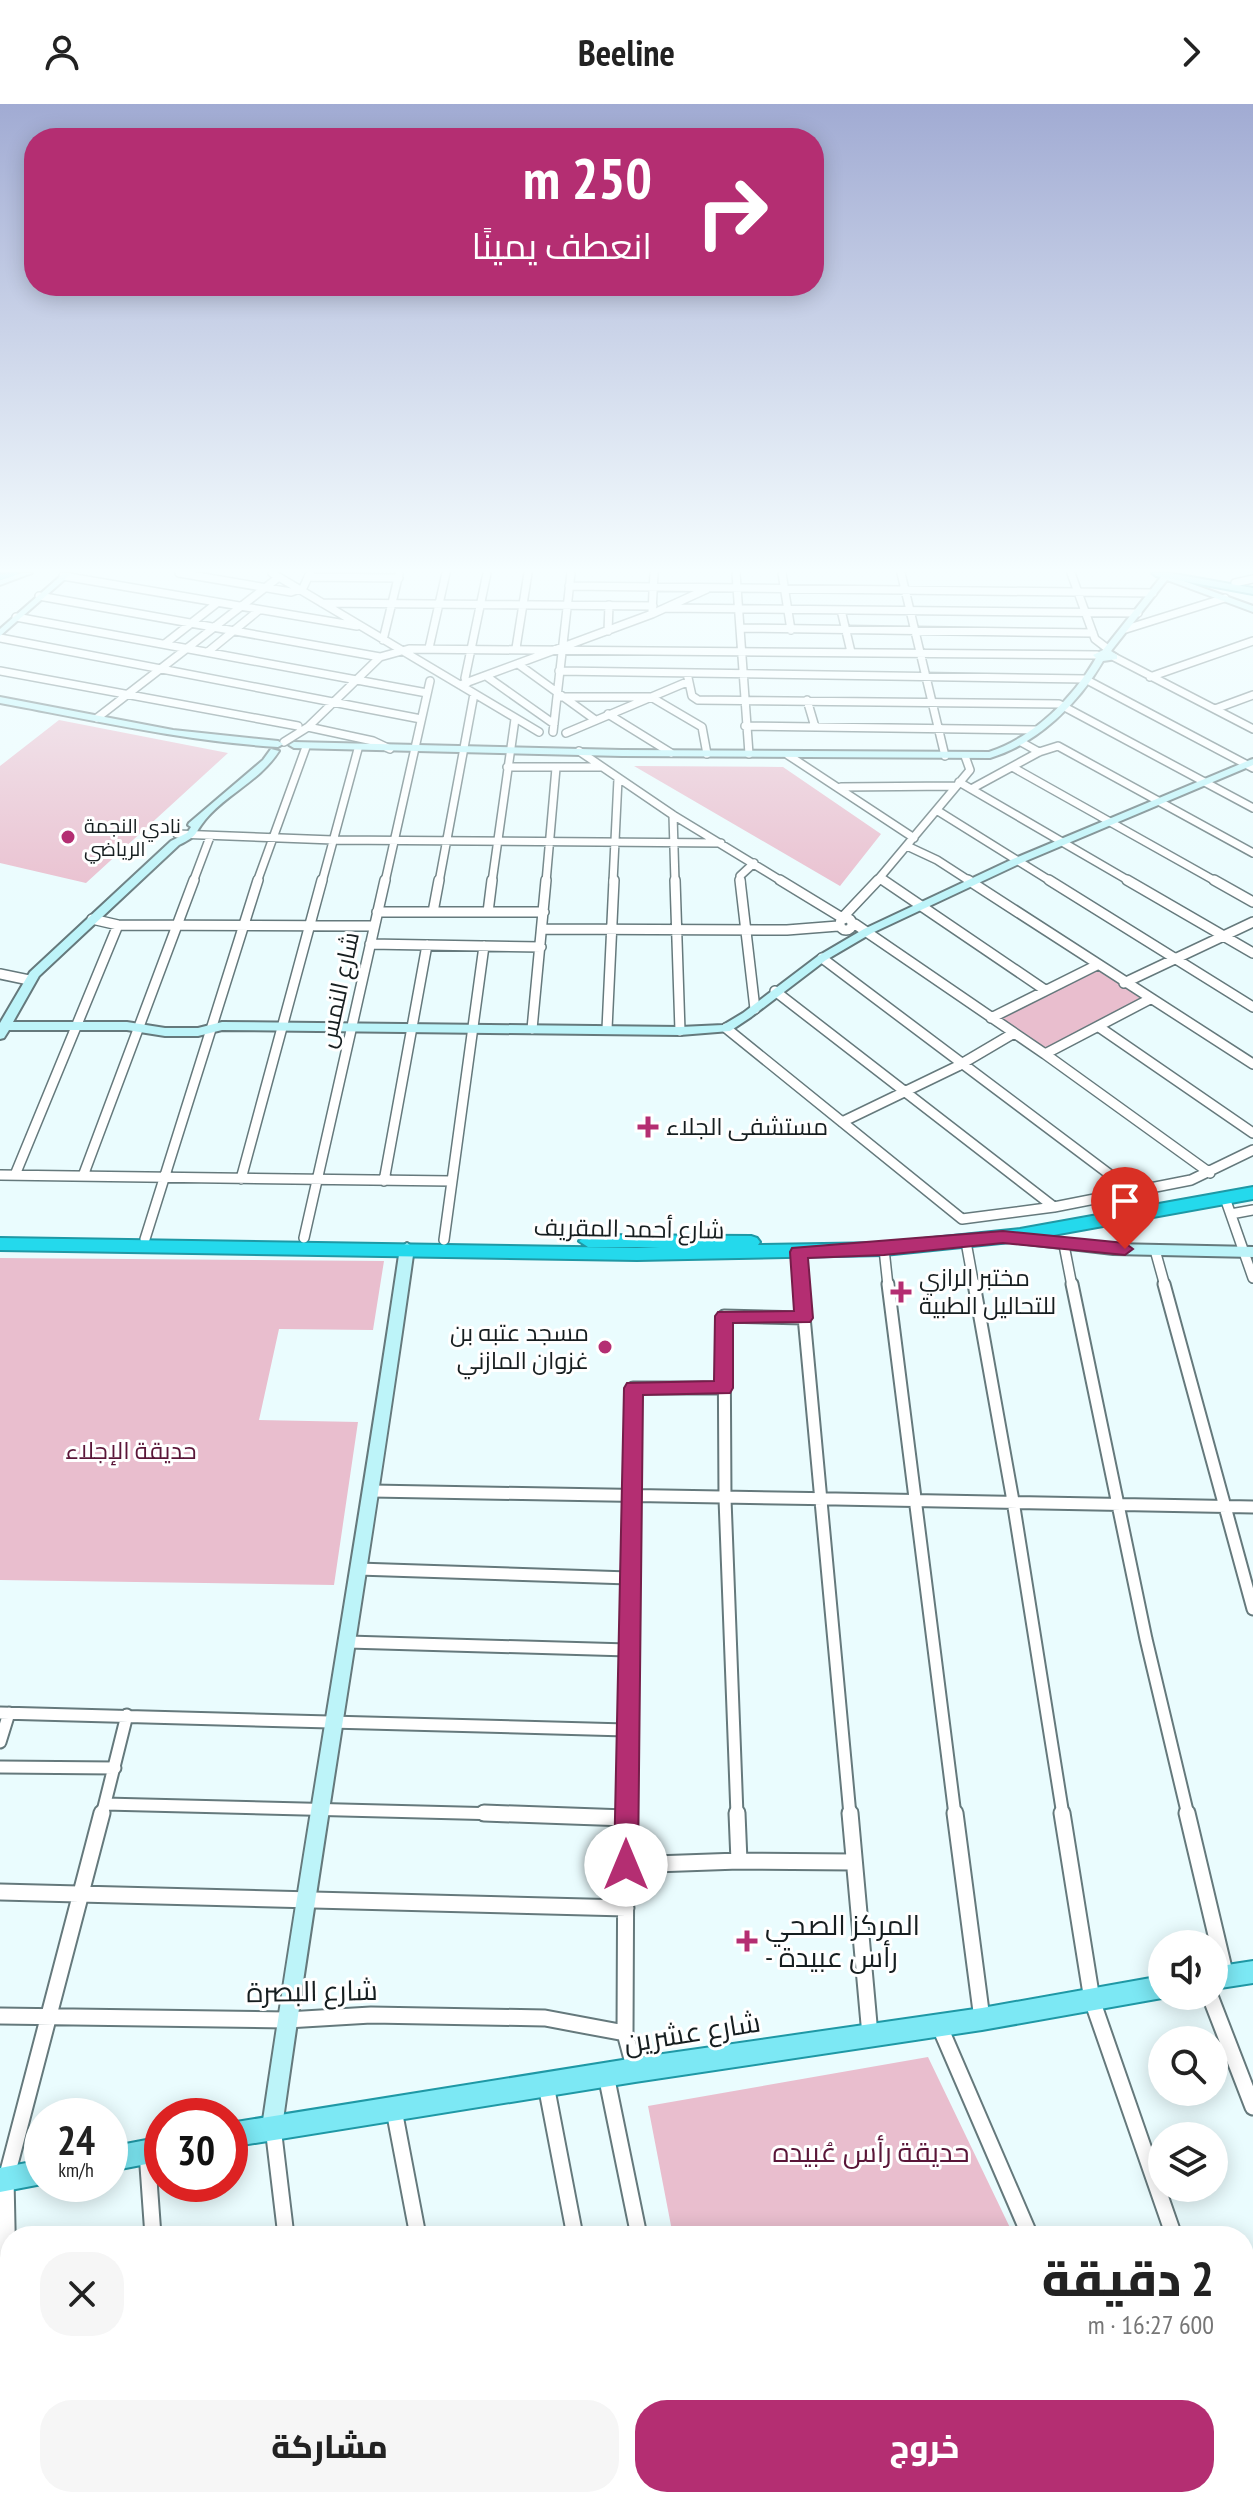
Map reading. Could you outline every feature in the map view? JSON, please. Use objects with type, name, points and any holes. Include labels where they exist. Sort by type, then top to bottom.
[{"type":"highway","name":"شارع أحمد المقريف","points":[[0,1244],[596,1247],[918,1236],[1049,1220],[1253,1182]]},
{"type":"highway","name":"شارع أحمد المقريف","points":[[0,1236],[444,1240],[798,1252],[966,1242],[1228,1206],[1253,1193]]},
{"type":"main road","points":[[1228,1977],[1253,1972]]},
{"type":"main road","name":"شارع عشرين","points":[[248,2132],[982,2019],[1148,1990]]},
{"type":"main road","points":[[3,2179],[24,2175]]},
{"type":"street","points":[[79,685],[299,730],[308,727],[352,685]]},
{"type":"street","points":[[97,718],[139,685]]},
{"type":"street","points":[[245,685],[421,719]]},
{"type":"street","points":[[388,685],[427,693]]},
{"type":"street","name":"شارع النمس","points":[[304,1238],[429,685]]},
{"type":"street","points":[[464,685],[539,732]]},
{"type":"street","points":[[498,685],[553,728],[566,733],[679,685]]},
{"type":"street","points":[[545,685],[594,719]]},
{"type":"street","points":[[553,728],[559,685]]},
{"type":"street","points":[[688,685],[695,699],[932,700],[1065,706],[1253,808]]},
{"type":"street","points":[[744,685],[749,754]]},
{"type":"street","points":[[928,685],[945,756]]},
{"type":"street","points":[[0,700],[288,747],[965,756],[997,754],[1021,742],[1065,706],[1080,685]]},
{"type":"street","points":[[1097,685],[1251,765]]},
{"type":"street","points":[[1167,685],[1253,729]]},
{"type":"street","points":[[433,912],[474,694]]},
{"type":"street","points":[[1215,709],[1253,695]]},
{"type":"street","points":[[559,696],[651,697],[702,727],[707,754]]},
{"type":"street","points":[[807,700],[815,727]]},
{"type":"street","points":[[608,714],[671,753]]},
{"type":"street","points":[[488,912],[515,719]]},
{"type":"street","points":[[745,726],[1036,730]]},
{"type":"street","points":[[308,727],[373,741],[390,749]]},
{"type":"street","points":[[511,737],[553,728]]},
{"type":"street","points":[[1,1029],[29,980],[92,919],[192,834],[267,762],[288,747],[299,730]]},
{"type":"street","points":[[566,733],[566,751]]},
{"type":"street","points":[[1021,742],[1039,752]]},
{"type":"street","points":[[973,788],[1051,746],[1062,747],[1253,853]]},
{"type":"street","points":[[145,1239],[271,839],[288,747]]},
{"type":"street","points":[[241,1179],[358,749]]},
{"type":"street","points":[[579,751],[673,815],[842,921]]},
{"type":"street","points":[[788,755],[914,838]]},
{"type":"street","points":[[842,921],[970,770],[965,756]]},
{"type":"street","points":[[1,1029],[76,1027],[198,1032],[211,1028],[680,1031],[726,1028],[822,958],[868,931],[1062,841],[1251,765]]},
{"type":"street","points":[[507,767],[601,767]]},
{"type":"street","points":[[532,1029],[556,768]]},
{"type":"street","points":[[1014,768],[1253,902]]},
{"type":"street","points":[[607,1029],[618,779]]},
{"type":"street","points":[[839,787],[957,784],[973,788],[1253,953]]},
{"type":"street","points":[[938,811],[1253,1007]]},
{"type":"street","points":[[673,815],[680,1031]]},
{"type":"street","points":[[192,834],[271,839],[721,843]]},
{"type":"street","points":[[83,1176],[177,926],[192,834]]},
{"type":"street","points":[[907,846],[937,860],[1253,1064]]},
{"type":"street","points":[[754,863],[740,876],[755,1009]]},
{"type":"street","points":[[880,878],[1045,990]]},
{"type":"street","points":[[377,912],[544,912]]},
{"type":"street","points":[[92,919],[118,925],[373,926]]},
{"type":"street","points":[[542,929],[745,929],[842,921],[855,924],[1045,1054],[1210,1173]]},
{"type":"street","points":[[1124,983],[1253,922]]},
{"type":"street","points":[[15,1175],[118,925]]},
{"type":"street","points":[[370,944],[541,947]]},
{"type":"street","points":[[384,1181],[427,945]]},
{"type":"street","points":[[444,1240],[484,946]]},
{"type":"street","points":[[822,958],[1133,1192]]},
{"type":"street","points":[[991,1018],[1097,965]]},
{"type":"street","points":[[1,976],[29,980]]},
{"type":"street","points":[[775,991],[1054,1207]]},
{"type":"street","points":[[1045,1054],[1150,999]]},
{"type":"street","points":[[1099,1027],[1253,1133]]},
{"type":"street","points":[[726,1028],[962,1219],[1054,1207],[1191,1180],[1253,1150]]},
{"type":"street","points":[[842,1122],[962,1064],[1014,1033]]},
{"type":"street","points":[[0,1175],[451,1181]]},
{"type":"street","points":[[1228,1206],[1253,1210]]},
{"type":"street","points":[[1228,1206],[1249,1252],[1253,1278]]},
{"type":"street","points":[[1003,1237],[1064,1245],[1249,1252]]},
{"type":"street","points":[[966,1242],[1013,1501],[1092,2000],[1171,2226]]},
{"type":"street","points":[[1064,1245],[1210,1930]]},
{"type":"street","points":[[285,2226],[272,2127],[407,1248]]},
{"type":"street","points":[[884,1249],[913,1498],[982,2019]]},
{"type":"street","points":[[1155,1250],[1253,1609]]},
{"type":"street","points":[[798,1252],[870,2035]]},
{"type":"street","points":[[739,1861],[725,1499],[724,1316],[804,1318]]},
{"type":"street","points":[[635,2070],[625,2033],[626,1730],[633,1388],[723,1388]]},
{"type":"street","points":[[372,1491],[630,1498],[913,1498],[1253,1507]]},
{"type":"street","points":[[358,1569],[629,1578]]},
{"type":"street","points":[[348,1642],[628,1650]]},
{"type":"street","points":[[0,1742],[4,1713],[626,1730]]},
{"type":"street","points":[[5,2226],[3,2179],[51,2017],[127,1715]]},
{"type":"street","points":[[0,1767],[115,1768]]},
{"type":"street","points":[[105,1804],[319,1807],[626,1818]]},
{"type":"street","points":[[626,1865],[739,1861],[853,1862]]},
{"type":"street","points":[[0,1892],[626,1908]]},
{"type":"street","points":[[1215,2010],[1253,2107]]},
{"type":"street","name":"شارع البصرة","points":[[0,2016],[287,2020],[371,2015],[545,2018],[625,2033]]},
{"type":"street","points":[[939,2025],[1026,2226]]},
{"type":"street","points":[[606,2075],[637,2226]]},
{"type":"street","points":[[546,2084],[573,2226]]},
{"type":"street","points":[[394,2108],[416,2226]]},
{"type":"street","points":[[153,2202],[153,2226]]},
{"type":"green space","points":[[59,720],[228,753],[86,883],[0,863],[0,766]]},
{"type":"green space","points":[[634,766],[783,767],[881,834],[840,886]]},
{"type":"green space","points":[[1097,966],[1149,999],[1045,1054],[992,1018]]},
{"type":"green space","name":"حديقة الإجلاء","points":[[0,1258],[384,1261],[373,1330],[279,1329],[259,1420],[358,1422],[334,1585],[0,1580]]},
{"type":"green space","name":"حديقة رأس عُبيده","points":[[928,2057],[1009,2226],[671,2226],[648,2106]]},
{"type":"place","name":"نادي النجمة الرياضي","points":[[68,837]]},
{"type":"place","name":"مستشفى الجلاء","points":[[648,1127]]},
{"type":"place","name":"مختبر الرازي للتحاليل الطبية","points":[[901,1292]]},
{"type":"place","name":"مسجد عتبه بن غزوان المازني","points":[[605,1347]]},
{"type":"place","name":"المركز الصحي - رأس عبيدة","points":[[747,1941]]},
{"type":"route","points":[[626,1865],[633,1388],[723,1388],[724,1316],[804,1318],[798,1252],[884,1249],[1003,1237],[1125,1249]]}]
